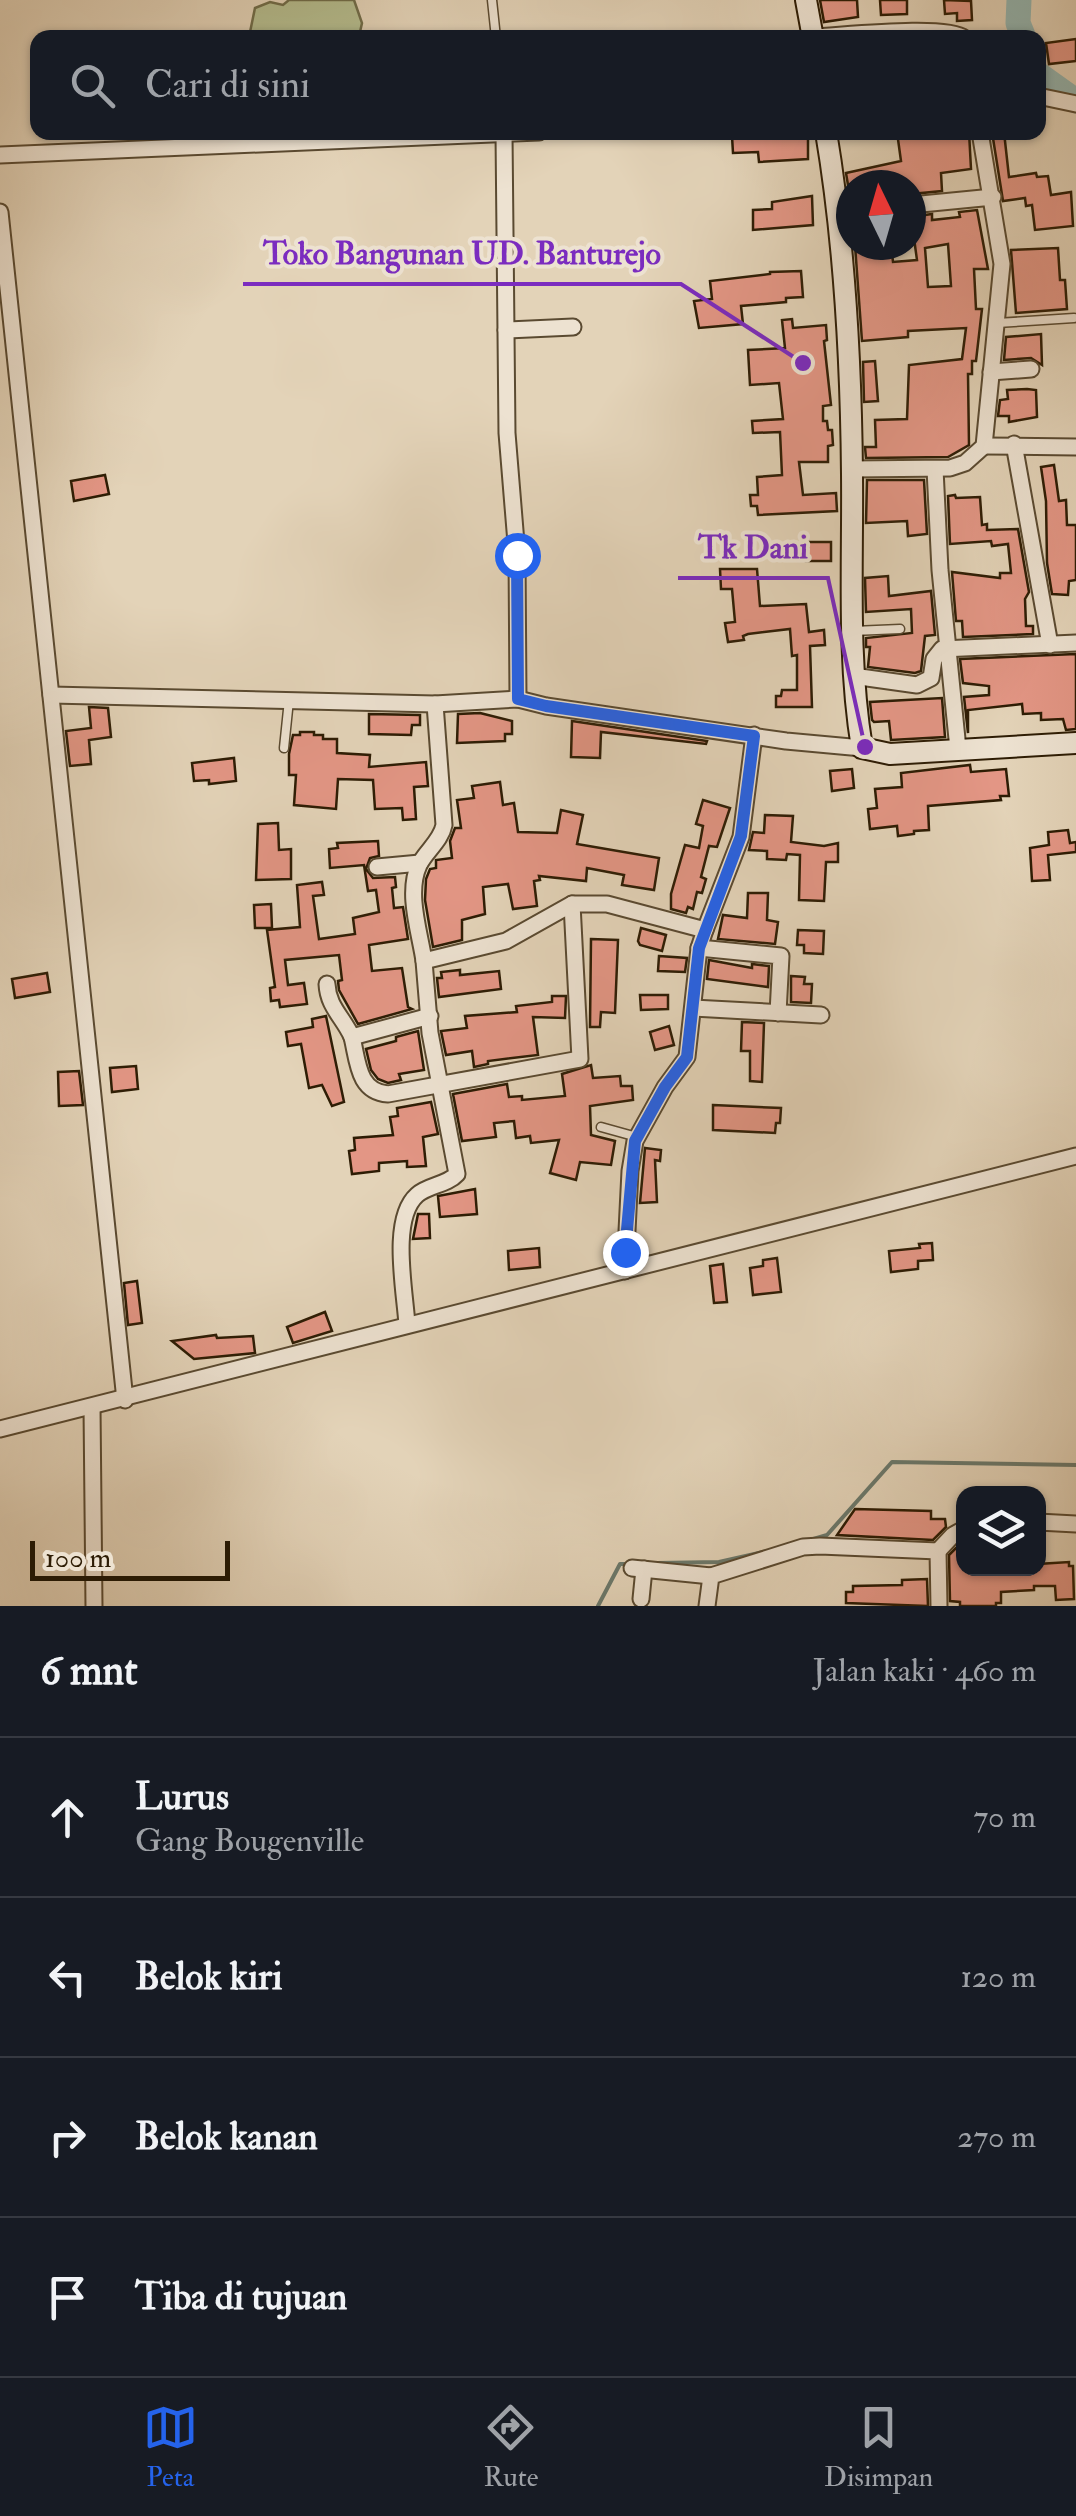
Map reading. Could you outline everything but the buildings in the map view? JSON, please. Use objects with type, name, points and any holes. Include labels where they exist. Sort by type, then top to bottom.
[{"type":"street","points":[[806,0],[812,30]]},
{"type":"street","points":[[1046,98],[1076,104]]},
{"type":"street","points":[[0,155],[344,140]]},
{"type":"street","points":[[504,140],[507,433],[517,555],[518,699]]},
{"type":"street","points":[[828,140],[836,174]]},
{"type":"street","points":[[981,140],[1002,264],[984,446]]},
{"type":"street","points":[[926,204],[992,197]]},
{"type":"street","points":[[0,212],[125,1400]]},
{"type":"street","points":[[846,260],[853,676],[862,748]]},
{"type":"street","points":[[506,330],[573,327]]},
{"type":"street","points":[[990,372],[1031,368]]},
{"type":"street","points":[[1014,444],[1050,645]]},
{"type":"street","points":[[852,470],[935,469],[965,464],[984,446],[1076,447]]},
{"type":"street","points":[[935,469],[958,750]]},
{"type":"street","points":[[853,676],[917,685],[931,678],[938,653],[947,649],[1076,642]]},
{"type":"street","points":[[51,694],[435,704],[518,699],[890,754],[1076,743]]},
{"type":"street","points":[[406,1325],[401,1236],[407,1208],[418,1194],[452,1180],[457,1174],[414,900],[420,863],[444,825],[435,704]]},
{"type":"street","points":[[624,1270],[630,1171],[637,1137],[687,1057],[699,948],[741,836],[754,736]]},
{"type":"street","points":[[376,867],[420,863]]},
{"type":"street","points":[[424,961],[506,941],[572,904],[607,904],[705,930]]},
{"type":"street","points":[[328,984],[332,1008],[352,1037],[369,1090],[388,1094],[580,1058],[572,904]]},
{"type":"street","points":[[699,948],[781,956],[778,1012]]},
{"type":"street","points":[[694,1008],[821,1015]]},
{"type":"street","points":[[352,1037],[430,1016]]},
{"type":"street","points":[[0,1429],[1076,1156]]},
{"type":"street","points":[[92,1406],[94,1606]]},
{"type":"street","points":[[1046,1522],[1076,1524]]},
{"type":"street","points":[[939,1606],[938,1552],[956,1533]]},
{"type":"street","points":[[641,1599],[638,1569],[711,1576],[803,1547],[938,1552]]},
{"type":"street","points":[[707,1606],[711,1576]]},
{"type":"lane","points":[[492,0],[495,30]]},
{"type":"lane","points":[[997,323],[1074,318]]},
{"type":"lane","points":[[853,631],[900,629]]},
{"type":"lane","points":[[284,748],[289,700]]},
{"type":"lane","points":[[601,1127],[637,1137]]},
{"type":"green space","points":[[289,0],[354,0],[360,30],[250,30],[255,8],[270,2],[283,5]]},
{"type":"waterway","points":[[1019,0],[1021,30]]},
{"type":"waterway","points":[[1046,80],[1076,101]]},
{"type":"waterway","points":[[810,1540],[827,1535],[892,1462],[1076,1465]]},
{"type":"waterway","points":[[657,1563],[719,1562],[767,1551]]},
{"type":"waterway","points":[[598,1606],[620,1564],[628,1564]]},
{"type":"place","name":"Toko Bangunan UD. Banturejo","points":[[803,363]]},
{"type":"place","name":"Tk Dani","points":[[865,747]]},
{"type":"route","points":[[517,555],[518,699],[754,736],[741,836],[699,948],[687,1057],[635,1141],[625,1252]]}]
